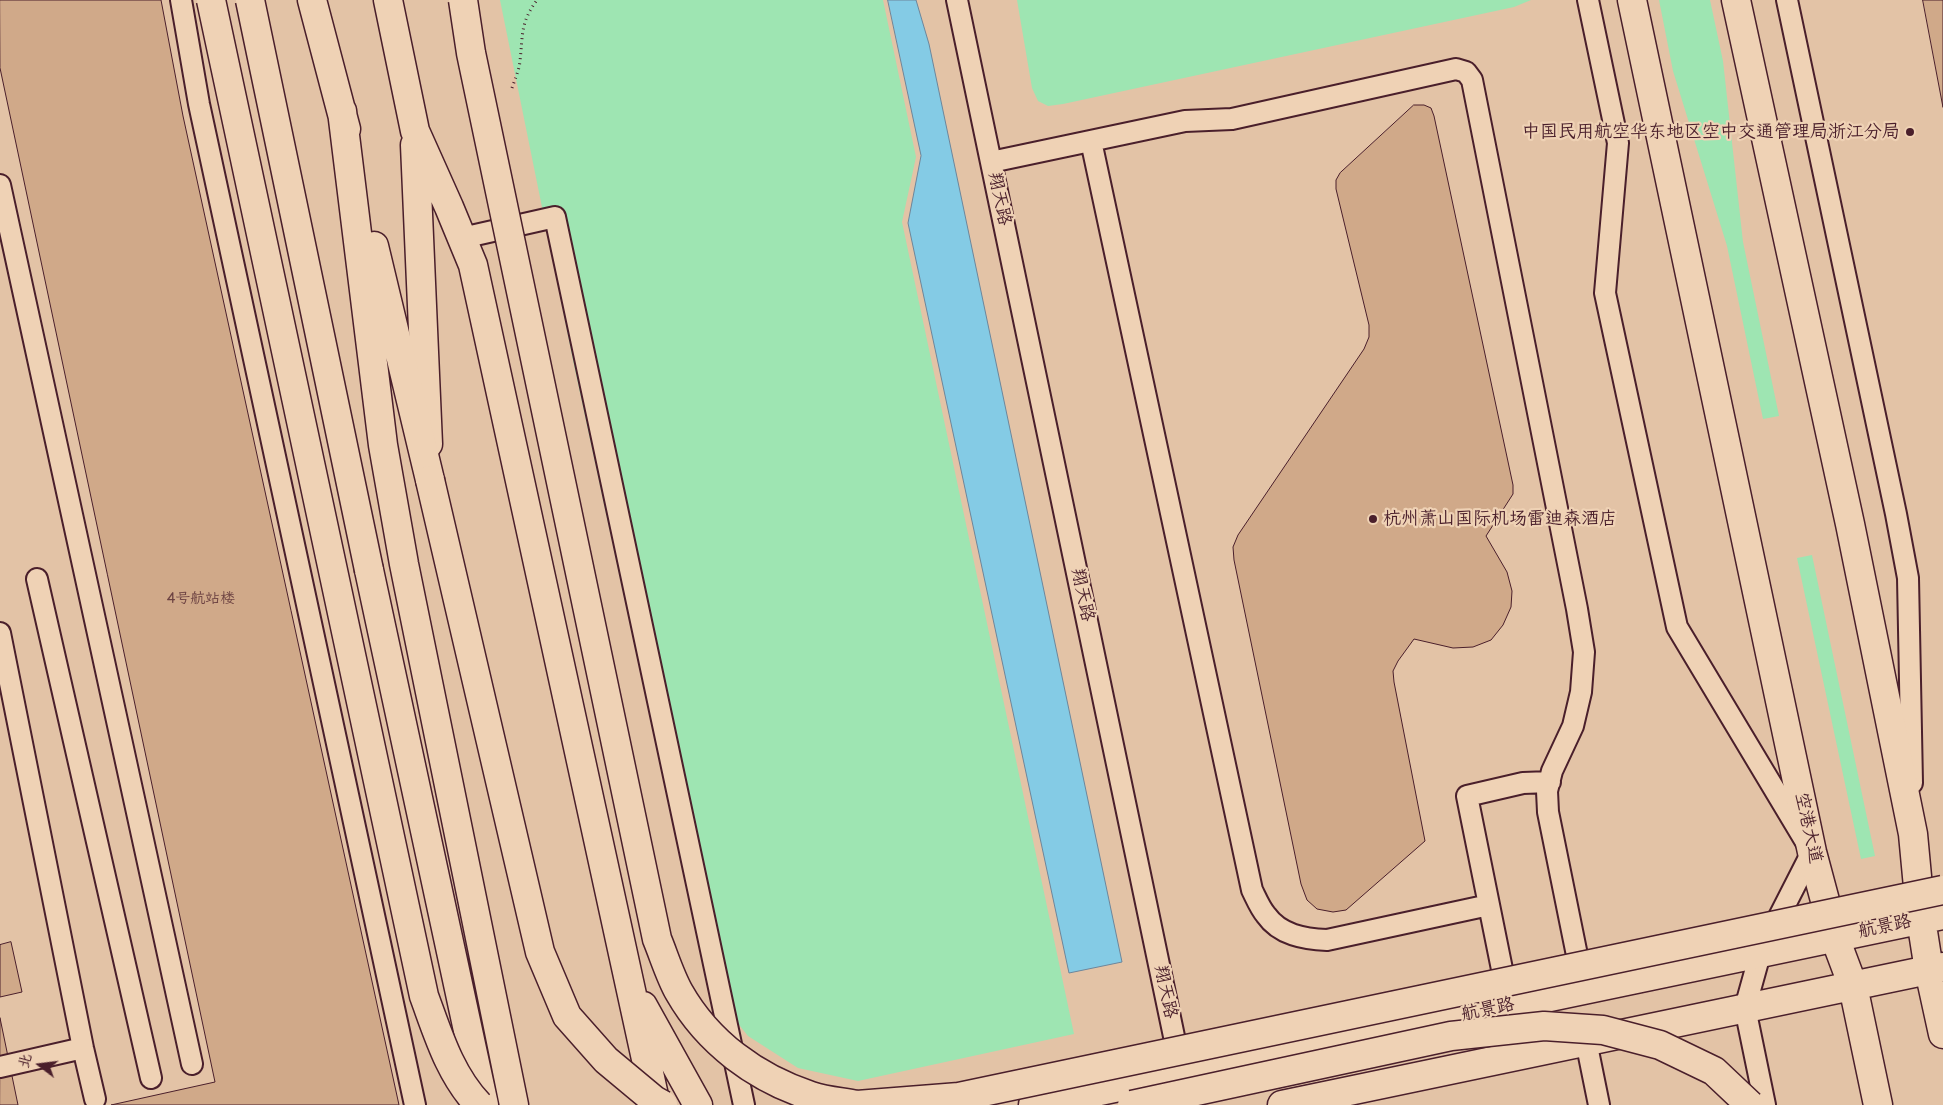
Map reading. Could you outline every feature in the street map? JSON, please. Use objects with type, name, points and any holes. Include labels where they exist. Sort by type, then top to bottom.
[{"type":"main road","points":[[211,0],[424,996],[444,1054],[470,1095],[479,1105]]},
{"type":"main road","points":[[250,0],[269,100],[484,1105]]},
{"type":"main road","points":[[312,0],[342,112],[540,952],[567,1016],[606,1060],[654,1100],[664,1105]]},
{"type":"main road","points":[[388,0],[415,130],[430,480]]},
{"type":"main road","points":[[463,0],[471,52],[658,939],[678,991],[704,1029],[734,1057],[768,1078],[812,1096],[857,1105],[960,1097],[1943,890]]},
{"type":"main road","name":"空港大道","points":[[1632,0],[1812,852],[1835,938],[1853,986],[1878,1105]]},
{"type":"main road","points":[[1736,0],[1850,524],[1913,834],[1932,917],[1943,1034]]},
{"type":"main road","points":[[342,112],[383,445],[404,564],[514,1105]]},
{"type":"main road","points":[[415,130],[473,265],[656,1105]]},
{"type":"main road","name":"航景路","points":[[1033,1105],[1932,917]]},
{"type":"main road","points":[[1282,1105],[1936,968]]},
{"type":"main road","points":[[626,971],[653,1025],[698,1105]]},
{"type":"main road","points":[[1132,1105],[1451,1036],[1544,1026],[1603,1030],[1660,1046],[1714,1071],[1750,1105]]},
{"type":"lane","points":[[181,0],[199,104],[415,1105]]},
{"type":"lane","name":"翔天路","points":[[957,0],[1188,1105]]},
{"type":"lane","points":[[1588,0],[1618,143],[1605,293],[1677,627],[1812,852],[1760,954],[1745,1008],[1764,1105]]},
{"type":"lane","points":[[1787,0],[1908,578],[1913,834]]},
{"type":"lane","points":[[991,162],[1184,121],[1232,119],[1456,70],[1466,72],[1472,80],[1566,549],[1584,652],[1581,692],[1573,726],[1552,771],[1547,791],[1548,812],[1584,990]]},
{"type":"lane","points":[[1091,141],[1252,890],[1266,916],[1280,929],[1304,939],[1327,940],[1489,906]]},
{"type":"lane","points":[[0,185],[192,1064]]},
{"type":"lane","points":[[462,238],[556,217],[744,1105]]},
{"type":"lane","points":[[37,579],[151,1078]]},
{"type":"lane","points":[[0,633],[94,1099]]},
{"type":"lane","points":[[1509,1006],[1467,796],[1523,783],[1550,782]]},
{"type":"lane","points":[[1586,1041],[1599,1105]]},
{"type":"lane","points":[[0,1066],[83,1048]]},
{"type":"path","points":[[514,97],[512,87],[518,73],[524,23],[537,0]]},
{"type":"shaded area","points":[[0,0],[1943,0],[1943,1105],[0,1105]]},
{"type":"green space","points":[[500,0],[883,0],[916,157],[902,222],[1074,1034],[858,1081],[798,1068],[748,1036],[708,986],[574,365]]},
{"type":"green space","points":[[1017,0],[1531,0],[1514,7],[1048,106],[1038,101],[1032,88]]},
{"type":"green space","points":[[1659,0],[1710,0],[1723,61],[1743,242],[1779,416],[1763,419],[1727,246],[1673,71]]},
{"type":"green space","points":[[1812,555],[1875,856],[1861,859],[1797,558]]},
{"type":"water","points":[[888,0],[916,0],[929,44],[1122,962],[1069,973],[908,223],[921,156]]},
{"type":"building","points":[[0,0],[161,0],[183,116],[399,1105],[111,1105],[215,1082],[0,68]]},
{"type":"building","points":[[1923,0],[1943,0],[1943,107]]},
{"type":"building","name":"杭州萧山国际机场雷迪森酒店","points":[[1414,105],[1424,105],[1431,108],[1434,116],[1513,485],[1513,494],[1486,536],[1507,572],[1512,591],[1511,607],[1503,625],[1491,640],[1473,647],[1453,648],[1414,639],[1398,661],[1393,671],[1394,682],[1425,841],[1346,910],[1333,912],[1317,909],[1307,900],[1301,884],[1234,560],[1233,547],[1238,535],[1364,349],[1369,337],[1369,325],[1336,189],[1336,180],[1340,173]]},
{"type":"building","points":[[11,942],[22,992],[0,997],[0,945]]},
{"type":"building","points":[[0,1018],[18,1105],[0,1105]]},
{"type":"place","name":"中国民用航空华东地区空中交通管理局浙江分局","points":[[1910,132]]},
{"type":"place","name":"杭州萧山国际机场雷迪森酒店","points":[[1373,519]]}]
